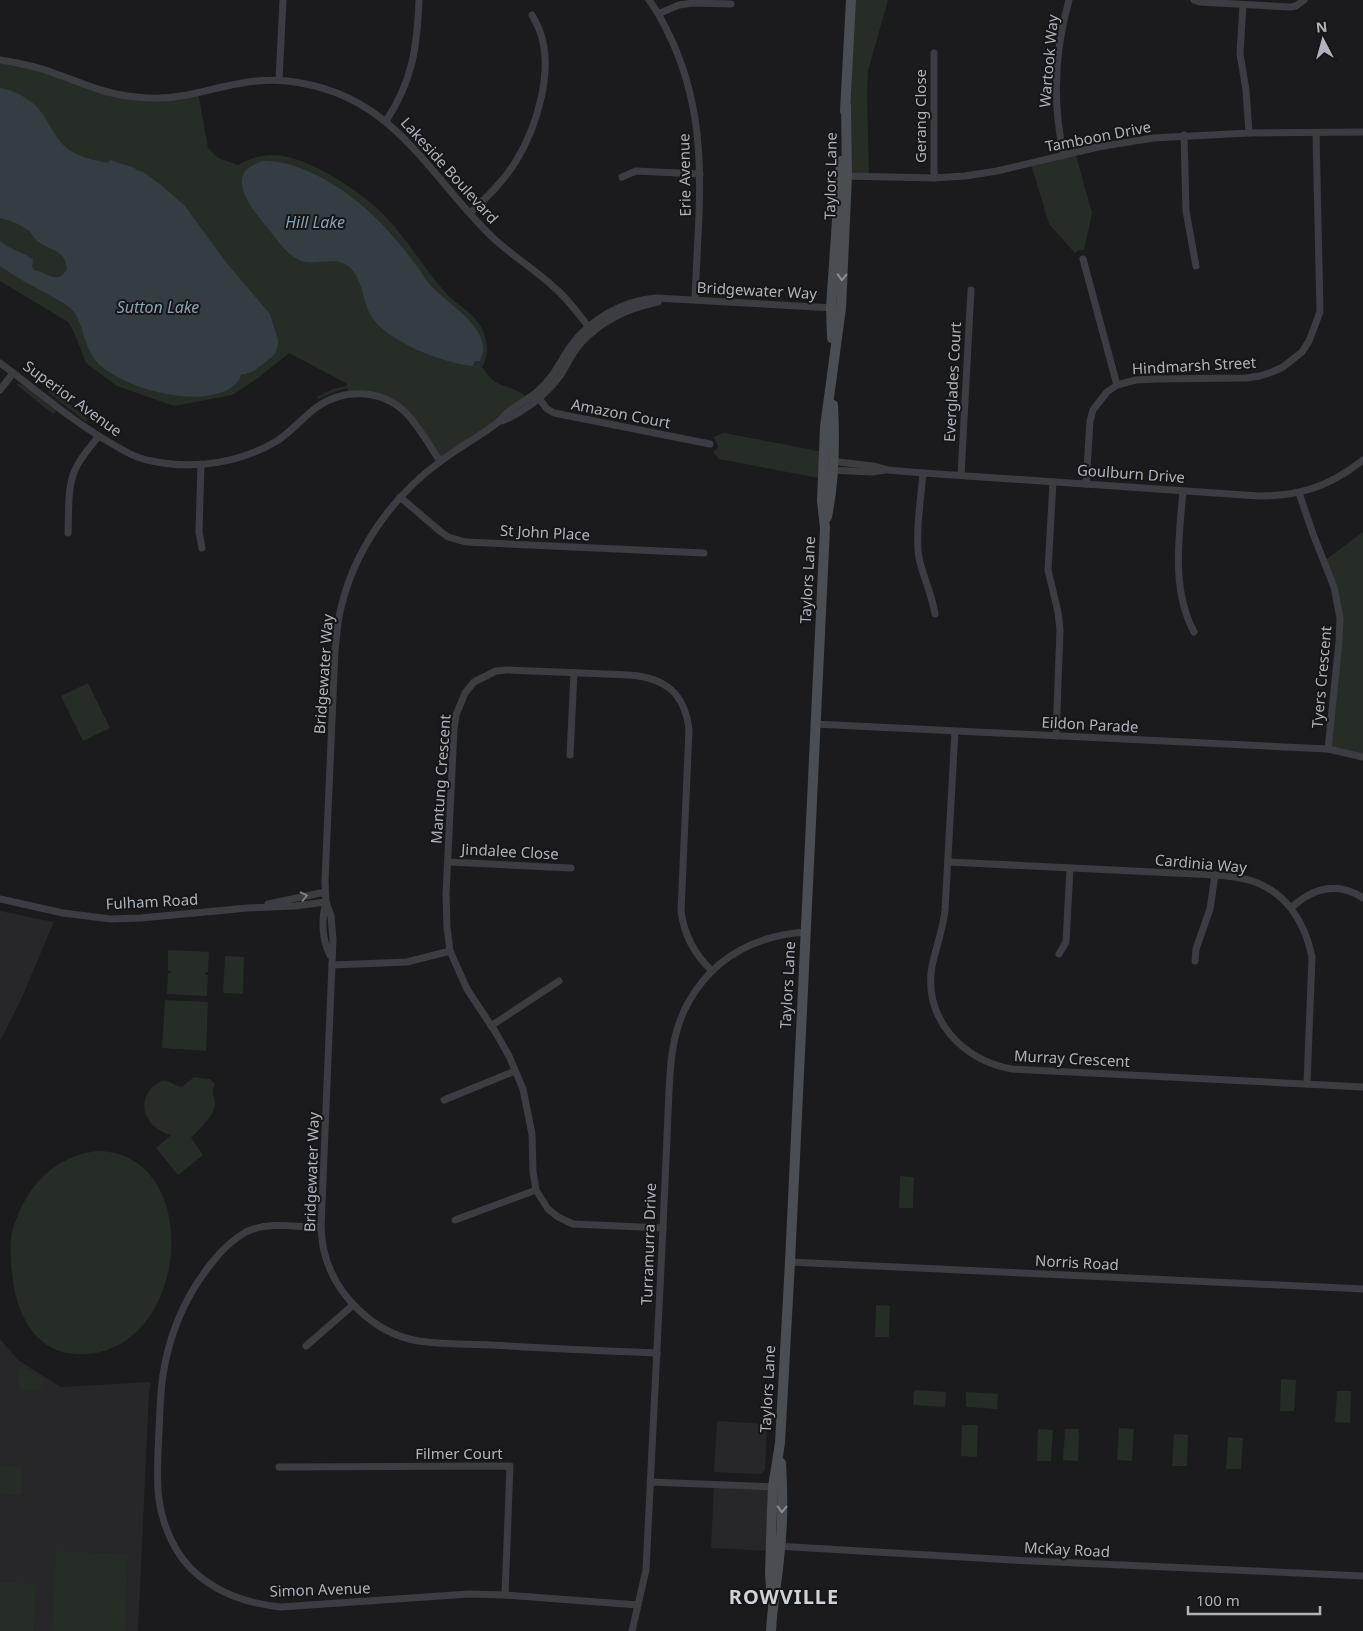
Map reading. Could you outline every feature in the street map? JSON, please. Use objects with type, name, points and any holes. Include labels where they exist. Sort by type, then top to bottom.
[{"type":"main road","name":"Taylors Lane","points":[[771,1631],[825,528],[830,502],[828,466],[834,426],[831,384],[851,1]]},
{"type":"street","points":[[279,80],[283,0]]},
{"type":"street","points":[[386,121],[403,91],[409,74],[417,34],[419,0]]},
{"type":"street","name":"Erie Avenue","points":[[649,0],[660,14],[680,60],[690,89],[697,127],[700,147],[700,202],[695,300]]},
{"type":"street","name":"Wartook Way","points":[[1064,155],[1058,130],[1056,102],[1062,30],[1069,0]]},
{"type":"street","points":[[1194,0],[1243,5],[1296,6],[1304,0]]},
{"type":"street","points":[[660,14],[679,5],[693,3],[731,4]]},
{"type":"street","points":[[1243,5],[1240,54],[1246,90],[1249,133]]},
{"type":"street","points":[[470,213],[494,190],[511,168],[525,145],[534,124],[541,98],[544,48],[539,29],[532,15]]},
{"type":"street","name":"Gerang Close","points":[[934,53],[934,178]]},
{"type":"street","name":"Lakeside Boulevard","points":[[0,60],[49,71],[107,92],[145,98],[178,96],[239,82],[279,80],[330,90],[357,102],[386,121],[406,139],[499,244],[556,288],[591,330]]},
{"type":"street","name":"Tamboon Drive","points":[[843,176],[934,178],[997,171],[1121,142],[1184,135],[1363,132]]},
{"type":"street","name":"Hindmarsh Street","points":[[1086,484],[1090,422],[1093,410],[1107,392],[1117,385],[1136,380],[1246,378],[1260,376],[1283,367],[1302,352],[1312,334],[1320,312],[1316,133]]},
{"type":"street","points":[[1184,135],[1186,211],[1196,266]]},
{"type":"street","points":[[622,177],[636,171],[700,174]]},
{"type":"street","points":[[1083,259],[1117,385]]},
{"type":"street","name":"Everglades Court","points":[[961,475],[971,290]]},
{"type":"street","name":"Bridgewater Way","points":[[657,1354],[455,1344],[417,1340],[398,1335],[369,1318],[353,1305],[329,1266],[320,1228],[330,1044],[332,961],[326,943],[322,916],[326,902],[335,650],[340,612],[362,551],[379,522],[400,497],[440,461],[497,423],[508,412],[537,396],[570,348],[606,314],[630,303],[642,300],[671,299],[836,308]]},
{"type":"street","name":"Superior Avenue","points":[[0,363],[98,436],[129,454],[146,460],[173,464],[201,464],[235,459],[260,450],[284,436],[323,403],[337,396],[359,393],[371,394],[382,398],[403,410],[440,461]]},
{"type":"street","points":[[0,390],[13,373]]},
{"type":"street","name":"Amazon Court","points":[[537,396],[547,409],[554,413],[710,444]]},
{"type":"street","points":[[68,534],[70,489],[73,476],[80,460],[98,436]]},
{"type":"street","name":"Goulburn Drive","points":[[828,466],[873,466],[888,470],[923,473],[1279,496],[1299,493],[1322,485],[1340,476],[1363,460]]},
{"type":"street","points":[[201,464],[199,535],[202,548]]},
{"type":"street","points":[[923,473],[918,550],[923,575],[933,600],[935,614]]},
{"type":"street","points":[[1052,482],[1048,563],[1051,589],[1058,612],[1060,630],[1056,736]]},
{"type":"street","points":[[1183,491],[1178,550],[1180,584],[1186,616],[1194,632]]},
{"type":"street","name":"Tyers Crescent","points":[[1299,493],[1334,587],[1340,618],[1339,647],[1328,749]]},
{"type":"street","name":"St John Place","points":[[400,497],[448,537],[466,542],[704,553]]},
{"type":"street","name":"Mantung Crescent","points":[[663,1228],[573,1224],[558,1217],[548,1209],[536,1190],[533,1172],[532,1134],[523,1089],[509,1056],[467,989],[450,951],[446,896],[454,729],[459,706],[468,687],[488,674],[501,670],[646,676],[670,688],[678,696],[688,718],[689,730],[681,911],[690,944],[712,971]]},
{"type":"street","points":[[570,755],[574,673]]},
{"type":"street","name":"Eildon Parade","points":[[815,724],[1328,749],[1363,757]]},
{"type":"street","name":"Murray Crescent","points":[[955,731],[949,862],[944,922],[932,966],[932,990],[943,1024],[950,1036],[968,1052],[984,1061],[1012,1069],[1363,1087]]},
{"type":"street","name":"Jindalee Close","points":[[449,862],[571,868]]},
{"type":"street","name":"Cardinia Way","points":[[949,862],[1215,875],[1251,880],[1272,891],[1291,908],[1303,926],[1312,957],[1307,1084]]},
{"type":"street","points":[[1059,954],[1066,942],[1070,869]]},
{"type":"street","points":[[1195,961],[1196,949],[1210,909],[1215,875]]},
{"type":"street","points":[[1291,908],[1308,894],[1328,888],[1346,891],[1363,898]]},
{"type":"street","name":"Fulham Road","points":[[248,908],[325,892]]},
{"type":"street","name":"Fulham Road","points":[[0,899],[63,913],[111,919],[295,906],[326,902]]},
{"type":"street","name":"Turramurra Drive","points":[[632,1631],[646,1570],[672,1055],[675,1036],[694,992],[724,960],[750,944],[776,936],[804,932]]},
{"type":"street","points":[[332,961],[408,962],[450,951]]},
{"type":"street","points":[[491,1026],[559,981]]},
{"type":"street","points":[[444,1100],[515,1071]]},
{"type":"street","points":[[455,1220],[536,1190]]},
{"type":"street","name":"Simon Avenue","points":[[320,1228],[274,1226],[247,1232],[232,1241],[217,1256],[198,1282],[184,1306],[173,1332],[162,1376],[156,1483],[162,1516],[172,1542],[192,1569],[228,1595],[268,1606],[281,1607],[469,1594],[638,1604]]},
{"type":"street","name":"Norris Road","points":[[790,1262],[1363,1289]]},
{"type":"street","points":[[306,1346],[353,1305]]},
{"type":"street","name":"Filmer Court","points":[[280,1468],[510,1466],[505,1595]]},
{"type":"street","points":[[650,1482],[778,1487]]},
{"type":"street","name":"McKay Road","points":[[775,1546],[1363,1576]]},
{"type":"shaded area","points":[[852,0],[888,0],[868,71],[869,177],[846,176]]},
{"type":"shaded area","points":[[0,60],[19,63],[92,88],[145,98],[198,92],[208,148],[218,158],[238,165],[264,156],[288,157],[318,168],[349,186],[385,216],[446,293],[472,315],[480,325],[486,340],[487,349],[482,367],[488,375],[496,382],[525,395],[528,399],[440,461],[414,423],[390,402],[349,394],[347,388],[318,399],[317,397],[333,389],[347,386],[346,383],[289,353],[258,378],[232,395],[174,406],[117,386],[86,363],[68,322],[0,281]]},
{"type":"shaded area","points":[[1075,152],[1092,213],[1084,250],[1079,250],[1075,253],[1049,224],[1031,164]]},
{"type":"shaded area","points":[[18,384],[23,385],[56,411],[53,414]]},
{"type":"shaded area","points":[[50,389],[88,419],[86,422],[48,392]]},
{"type":"shaded area","points":[[724,433],[824,452],[824,479],[719,459],[713,452],[717,449],[718,445],[714,437]]},
{"type":"shaded area","points":[[1363,532],[1363,757],[1328,749],[1340,618],[1324,561]]},
{"type":"shaded area","points":[[88,683],[110,728],[83,741],[61,696]]},
{"type":"shaded area","points":[[0,911],[54,922],[19,1004],[0,1041]]},
{"type":"shaded area","points":[[168,950],[209,952],[208,972],[205,973],[205,975],[208,975],[207,996],[167,994],[168,973],[171,973],[171,971],[168,971]]},
{"type":"shaded area","points":[[225,956],[244,957],[243,994],[223,993]]},
{"type":"shaded area","points":[[165,1000],[208,1002],[206,1051],[162,1048]]},
{"type":"shaded area","points":[[194,1077],[210,1079],[215,1084],[213,1092],[215,1104],[212,1114],[191,1138],[203,1155],[178,1175],[156,1148],[171,1135],[151,1124],[147,1118],[144,1104],[150,1090],[157,1083],[166,1081],[182,1087]]},
{"type":"shaded area","points":[[97,1151],[133,1160],[157,1184],[169,1218],[171,1256],[162,1294],[142,1326],[113,1348],[75,1354],[60,1351],[47,1345],[28,1326],[17,1300],[14,1286],[11,1239],[22,1206],[37,1183],[57,1165],[83,1154]]},
{"type":"shaded area","points":[[900,1176],[914,1177],[913,1208],[899,1208]]},
{"type":"shaded area","points":[[876,1305],[890,1306],[889,1337],[875,1337]]},
{"type":"shaded area","points":[[0,1339],[18,1360],[61,1387],[151,1382],[149,1391],[138,1631],[0,1631]]},
{"type":"shaded area","points":[[22,1365],[45,1381],[39,1390],[20,1390],[16,1372]]},
{"type":"shaded area","points":[[1281,1379],[1296,1380],[1294,1411],[1280,1411]]},
{"type":"shaded area","points":[[914,1390],[946,1392],[945,1407],[913,1405]]},
{"type":"shaded area","points":[[1337,1391],[1351,1391],[1350,1423],[1335,1422]]},
{"type":"shaded area","points":[[966,1392],[998,1394],[997,1409],[966,1407]]},
{"type":"shaded area","points":[[717,1421],[767,1424],[765,1470],[761,1474],[714,1472]]},
{"type":"shaded area","points":[[962,1425],[978,1425],[977,1457],[961,1456]]},
{"type":"shaded area","points":[[1119,1428],[1134,1429],[1132,1461],[1117,1460]]},
{"type":"shaded area","points":[[1038,1429],[1053,1430],[1051,1461],[1037,1461]]},
{"type":"shaded area","points":[[1065,1429],[1079,1429],[1078,1461],[1063,1460]]},
{"type":"shaded area","points":[[1174,1434],[1188,1435],[1187,1466],[1172,1466]]},
{"type":"shaded area","points":[[1228,1437],[1243,1438],[1241,1469],[1226,1469]]},
{"type":"shaded area","points":[[0,1466],[22,1467],[21,1495],[0,1494]]},
{"type":"shaded area","points":[[714,1485],[773,1487],[770,1551],[711,1548]]},
{"type":"shaded area","points":[[56,1551],[128,1554],[125,1631],[52,1631]]},
{"type":"shaded area","points":[[0,1582],[36,1584],[33,1631],[0,1631]]},
{"type":"water","name":"Sutton Lake","points":[[0,88],[20,95],[34,104],[59,140],[68,149],[92,160],[108,163],[110,160],[135,168],[160,184],[185,206],[225,261],[270,314],[278,340],[276,352],[272,357],[254,371],[241,374],[237,382],[226,391],[209,396],[193,397],[177,396],[143,388],[127,382],[101,366],[90,351],[78,319],[69,307],[0,266],[0,241],[31,258],[34,270],[52,277],[60,277],[67,269],[61,254],[38,242],[22,226],[0,218]]},
{"type":"water","name":"Hill Lake","points":[[264,161],[281,162],[316,175],[349,195],[378,220],[397,241],[432,287],[459,310],[476,329],[482,339],[483,350],[480,361],[475,361],[473,366],[447,361],[401,342],[377,324],[370,314],[357,276],[348,266],[330,261],[303,261],[289,254],[256,214],[244,193],[242,183],[244,174],[251,166]]},
{"type":"district","name":"ROWVILLE","points":[[784,1596]]}]
